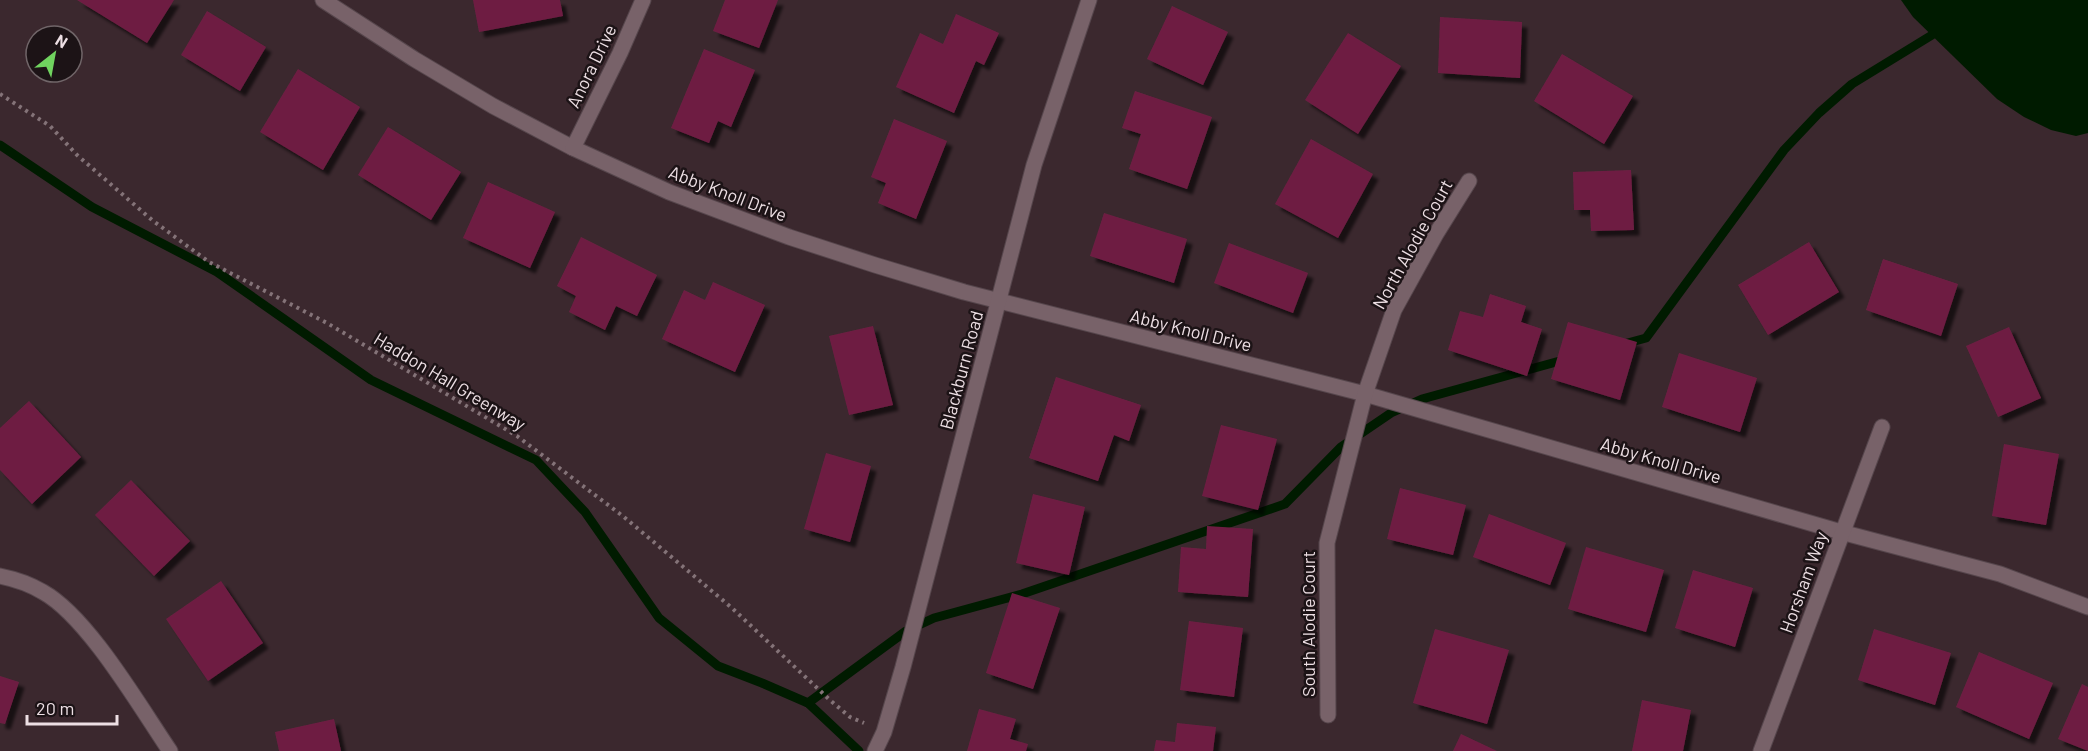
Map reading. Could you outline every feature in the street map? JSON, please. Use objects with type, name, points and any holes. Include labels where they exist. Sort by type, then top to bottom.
[{"type":"street","name":"Abby Knoll Drive","points":[[323,0],[414,59],[493,106],[573,148],[669,192],[789,237],[999,302],[1365,394],[1841,532],[2000,574],[2088,607]]},
{"type":"street","name":"Anora Drive","points":[[573,148],[616,62],[643,0]]},
{"type":"street","name":"Blackburn Road","points":[[875,751],[884,732],[903,667],[1034,165],[1089,0]]},
{"type":"street","name":"North Alodie Court","points":[[1365,394],[1394,310],[1469,180]]},
{"type":"street","name":"South Alodie Court","points":[[1328,715],[1327,543],[1365,394]]},
{"type":"street","name":"Horsham Way","points":[[1761,751],[1882,427]]},
{"type":"street","points":[[0,576],[12,578],[45,592],[76,619],[106,657],[171,751]]},
{"type":"path","name":"Haddon Hall Greenway","points":[[0,94],[50,126],[77,155],[152,220],[209,262],[327,323],[517,436],[582,484],[732,608],[831,701],[850,717],[864,723]]},
{"type":"shaded area","points":[[1901,0],[2088,0],[2088,133],[2076,136],[2051,130],[2024,117],[1997,99],[1913,17]]},
{"type":"building","points":[[77,0],[174,0],[147,43]]},
{"type":"building","points":[[473,0],[560,0],[563,16],[479,32]]},
{"type":"building","points":[[725,0],[778,0],[759,48],[713,31]]},
{"type":"building","points":[[1172,6],[1228,32],[1203,85],[1147,59]]},
{"type":"building","points":[[207,11],[266,47],[240,91],[181,55]]},
{"type":"building","points":[[956,14],[999,33],[984,65],[976,61],[954,113],[896,87],[920,33],[943,44]]},
{"type":"building","points":[[1440,17],[1522,22],[1520,78],[1438,73]]},
{"type":"building","points":[[1348,33],[1401,66],[1358,134],[1305,100]]},
{"type":"building","points":[[704,49],[755,70],[731,127],[718,121],[709,143],[671,128]]},
{"type":"building","points":[[1562,54],[1633,96],[1604,144],[1534,101]]},
{"type":"building","points":[[298,69],[360,107],[323,170],[260,132]]},
{"type":"building","points":[[1135,91],[1212,117],[1187,189],[1129,169],[1141,134],[1122,128]]},
{"type":"building","points":[[894,119],[947,141],[916,219],[878,203],[886,183],[871,177]]},
{"type":"building","points":[[388,127],[461,172],[431,220],[358,175]]},
{"type":"building","points":[[1311,139],[1373,174],[1338,238],[1275,204]]},
{"type":"building","points":[[1631,170],[1634,230],[1591,231],[1590,210],[1574,210],[1573,172]]},
{"type":"building","points":[[488,182],[555,212],[530,268],[463,238]]},
{"type":"building","points":[[1104,213],[1187,239],[1174,283],[1090,256]]},
{"type":"building","points":[[581,237],[657,275],[637,316],[616,306],[605,330],[569,312],[576,296],[557,286]]},
{"type":"building","points":[[1809,242],[1839,292],[1768,335],[1738,285]]},
{"type":"building","points":[[1229,243],[1308,273],[1293,313],[1214,283]]},
{"type":"building","points":[[1883,259],[1958,284],[1941,336],[1866,310]]},
{"type":"building","points":[[713,282],[765,305],[735,372],[662,339],[684,290],[705,300]]},
{"type":"building","points":[[1490,294],[1526,306],[1521,322],[1542,329],[1527,376],[1448,350],[1460,311],[1483,317]]},
{"type":"building","points":[[1568,322],[1637,342],[1620,400],[1551,379]]},
{"type":"building","points":[[873,326],[893,405],[849,415],[829,336]]},
{"type":"building","points":[[2009,327],[2041,398],[1998,417],[1966,346]]},
{"type":"building","points":[[1679,353],[1757,378],[1740,432],[1662,407]]},
{"type":"building","points":[[1056,377],[1141,405],[1129,441],[1114,435],[1098,481],[1029,458]]},
{"type":"building","points":[[29,401],[81,457],[32,504],[0,470],[0,428]]},
{"type":"building","points":[[1221,425],[1277,439],[1258,510],[1202,496]]},
{"type":"building","points":[[2004,444],[2059,454],[2046,525],[1992,516]]},
{"type":"building","points":[[826,453],[871,466],[850,542],[804,529]]},
{"type":"building","points":[[131,480],[190,541],[154,576],[95,515]]},
{"type":"building","points":[[1400,488],[1466,505],[1453,555],[1387,539]]},
{"type":"building","points":[[1033,494],[1085,507],[1069,575],[1016,563]]},
{"type":"building","points":[[1489,514],[1566,543],[1550,585],[1473,557]]},
{"type":"building","points":[[1207,526],[1253,529],[1248,597],[1178,592],[1181,547],[1206,549]]},
{"type":"building","points":[[1586,547],[1664,570],[1646,632],[1568,609]]},
{"type":"building","points":[[1693,570],[1753,588],[1735,647],[1675,628]]},
{"type":"building","points":[[221,581],[263,643],[208,681],[166,619]]},
{"type":"building","points":[[1012,593],[1060,608],[1033,689],[986,673]]},
{"type":"building","points":[[1189,621],[1243,628],[1234,697],[1180,690]]},
{"type":"building","points":[[1435,629],[1509,650],[1487,724],[1413,703]]},
{"type":"building","points":[[1874,629],[1951,653],[1935,705],[1858,680]]},
{"type":"building","points":[[1979,652],[2053,683],[2029,739],[1956,707]]},
{"type":"building","points":[[0,676],[19,682],[5,724],[0,723]]},
{"type":"building","points":[[2082,684],[2088,687],[2088,751],[2058,739]]},
{"type":"building","points":[[1642,700],[1691,710],[1683,751],[1632,751]]},
{"type":"building","points":[[979,709],[1016,719],[1010,739],[1028,744],[1026,751],[967,751]]},
{"type":"building","points":[[334,719],[341,751],[279,751],[275,732]]},
{"type":"building","points":[[1177,723],[1216,727],[1213,751],[1154,751],[1156,740],[1175,742]]},
{"type":"building","points":[[1461,734],[1497,751],[1453,751]]},
{"type":"waterway","points":[[1624,344],[1646,338],[1784,150],[1819,113],[1852,84],[1932,35]]},
{"type":"waterway","points":[[0,145],[92,207],[217,272],[371,380],[536,460],[585,512],[659,618],[718,666],[808,703],[859,751]]},
{"type":"waterway","points":[[808,703],[906,631],[934,618],[1022,594],[1285,504],[1341,447],[1391,413],[1422,399],[1567,359]]}]
